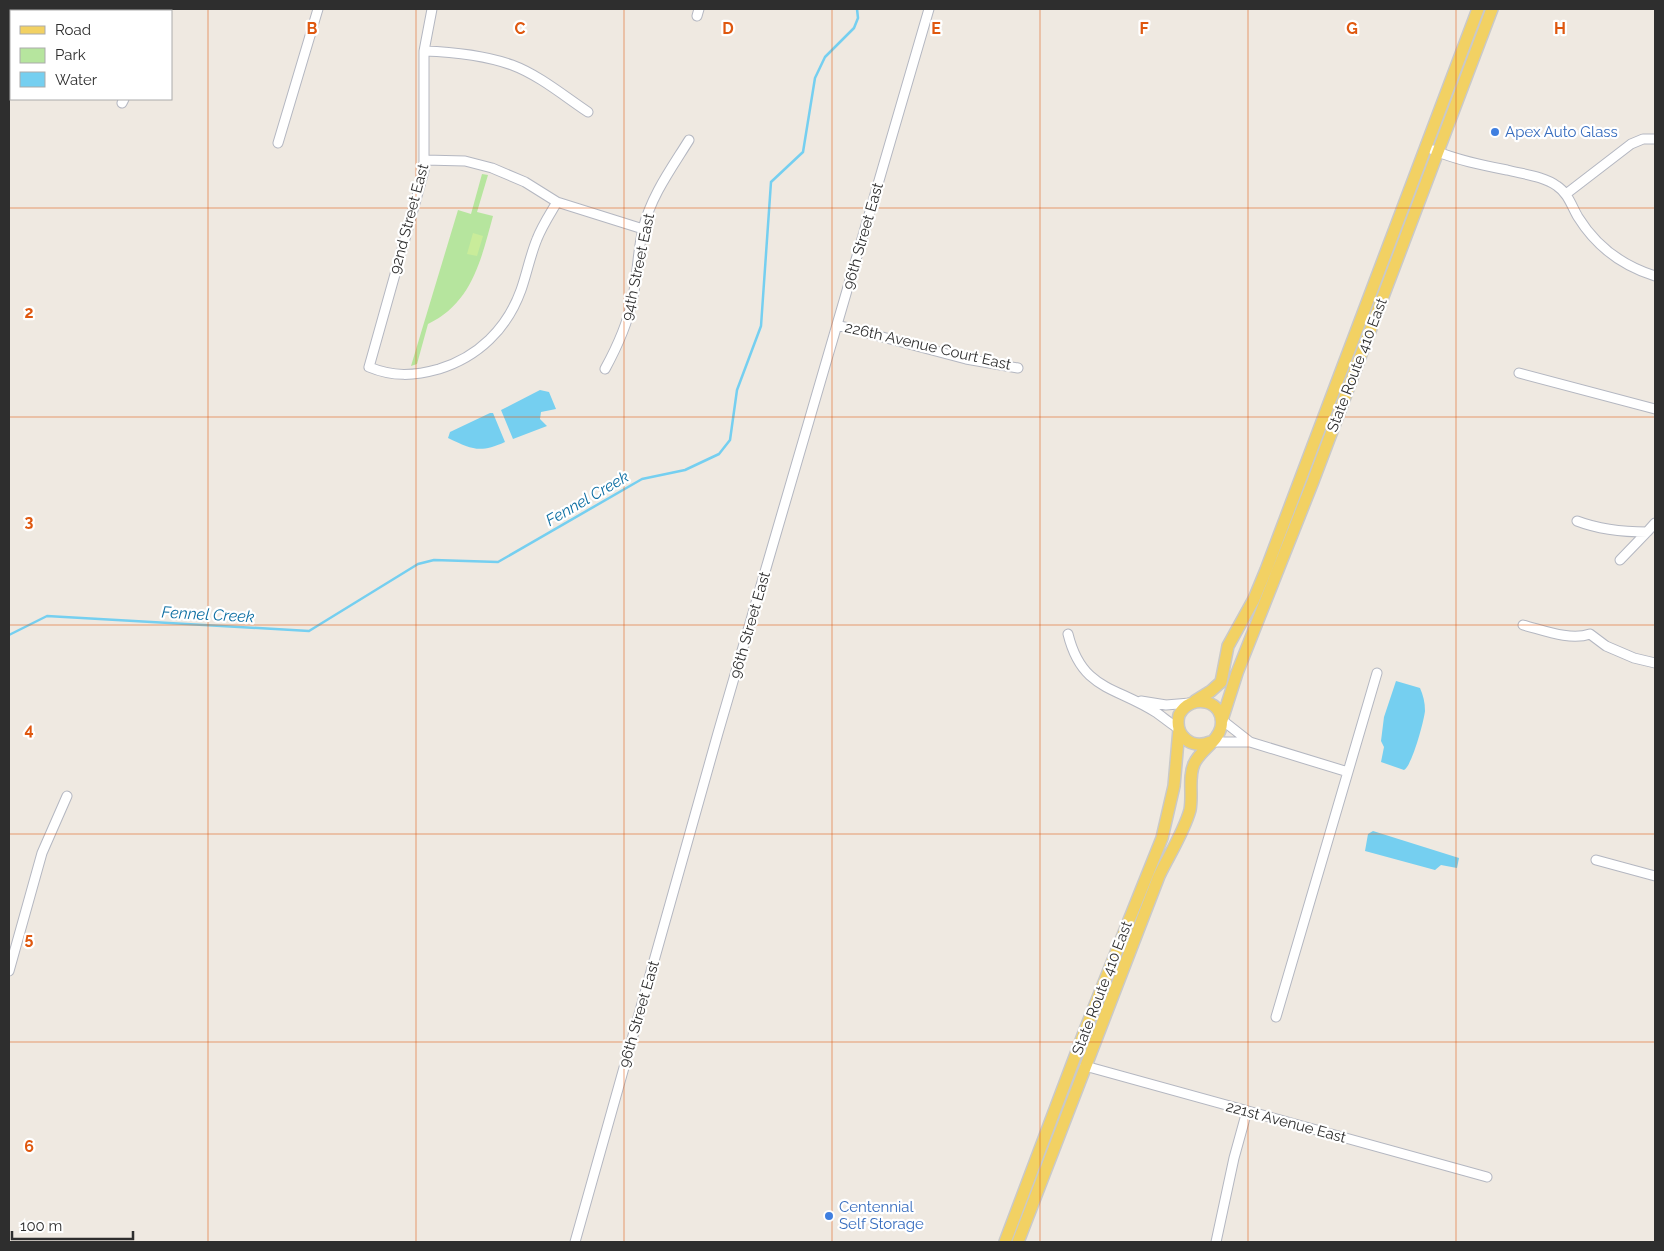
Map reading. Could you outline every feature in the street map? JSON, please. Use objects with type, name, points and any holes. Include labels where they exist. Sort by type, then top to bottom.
[{"type":"main road","name":"State Route 410 East","points":[[1192,702],[1212,691],[1220,682],[1228,646],[1260,584],[1478,9]]},
{"type":"main road","name":"State Route 410 East","points":[[1222,720],[1242,659],[1260,618],[1492,9]]},
{"type":"main road","points":[[1205,701],[1214,706],[1222,720],[1218,735],[1210,742],[1200,745],[1190,742],[1182,735],[1179,729],[1179,715],[1192,702],[1205,701]]},
{"type":"main road","name":"State Route 410 East","points":[[1005,1242],[1089,1020],[1162,838],[1174,786],[1179,729]]},
{"type":"main road","name":"State Route 410 East","points":[[1018,1242],[1159,876],[1187,821],[1193,792],[1192,767],[1200,752],[1210,742]]},
{"type":"street","points":[[278,142],[318,9]]},
{"type":"street","name":"92nd Street East","points":[[432,9],[424,51],[425,160],[369,367],[383,373],[405,375],[431,371],[464,360],[479,350],[498,331],[515,304],[537,237],[557,202]]},
{"type":"street","name":"96th Street East","points":[[575,1242],[929,9]]},
{"type":"street","points":[[424,51],[471,54],[512,65],[534,76],[588,112]]},
{"type":"street","points":[[1566,194],[1631,144],[1643,139],[1655,139]]},
{"type":"street","name":"94th Street East","points":[[605,369],[621,338],[632,301],[643,229],[660,186],[689,140]]},
{"type":"street","points":[[1425,147],[1458,160],[1532,176],[1556,184],[1566,194],[1588,232],[1611,255],[1622,262],[1655,276]]},
{"type":"street","points":[[425,160],[464,161],[492,168],[525,182],[557,202],[643,229]]},
{"type":"street","name":"226th Avenue Court East","points":[[837,325],[966,358],[1018,368]]},
{"type":"street","points":[[1519,373],[1655,409]]},
{"type":"street","points":[[1577,521],[1591,525],[1647,532]]},
{"type":"street","points":[[1620,560],[1655,523]]},
{"type":"street","points":[[1523,625],[1568,635],[1583,636],[1590,634],[1606,646],[1634,658],[1655,664]]},
{"type":"street","points":[[1068,634],[1076,657],[1087,672],[1101,685],[1157,713],[1179,729]]},
{"type":"street","points":[[1276,1016],[1377,673]]},
{"type":"street","points":[[1126,697],[1166,705],[1192,702]]},
{"type":"street","points":[[1222,720],[1250,742]]},
{"type":"street","points":[[1210,742],[1250,742],[1348,772]]},
{"type":"street","points":[[9,971],[42,853],[67,796]]},
{"type":"street","points":[[1596,860],[1655,876]]},
{"type":"street","name":"221st Avenue East","points":[[1085,1066],[1487,1177]]},
{"type":"street","points":[[1216,1242],[1230,1175],[1247,1112]]},
{"type":"green space","points":[[482,174],[488,175],[477,212],[493,216],[479,264],[473,279],[455,304],[443,315],[428,324],[417,364],[411,366],[458,210],[471,214]]},
{"type":"green space","points":[[473,233],[483,236],[477,256],[467,254]]},
{"type":"water","points":[[540,390],[549,392],[556,409],[541,412],[540,419],[547,426],[513,439],[501,410]]},
{"type":"water","points":[[493,413],[505,442],[489,448],[476,449],[448,438],[450,432]]},
{"type":"water","points":[[1396,681],[1420,688],[1425,705],[1417,743],[1411,760],[1404,770],[1381,762],[1384,747],[1381,741],[1384,717]]},
{"type":"water","points":[[1373,831],[1459,858],[1457,868],[1441,865],[1435,870],[1365,851],[1368,834]]},
{"type":"waterway","name":"Fennel Creek","points":[[9,635],[47,616],[309,631],[418,564],[434,560],[498,562],[642,479],[685,470],[719,454],[730,440],[737,390],[761,326],[771,182],[803,152],[815,78],[825,57],[854,28],[858,18],[857,9]]},
{"type":"place","name":"Apex Auto Glass","points":[[1495,132]]},
{"type":"place","name":"Centennial Self Storage","points":[[829,1216]]}]
